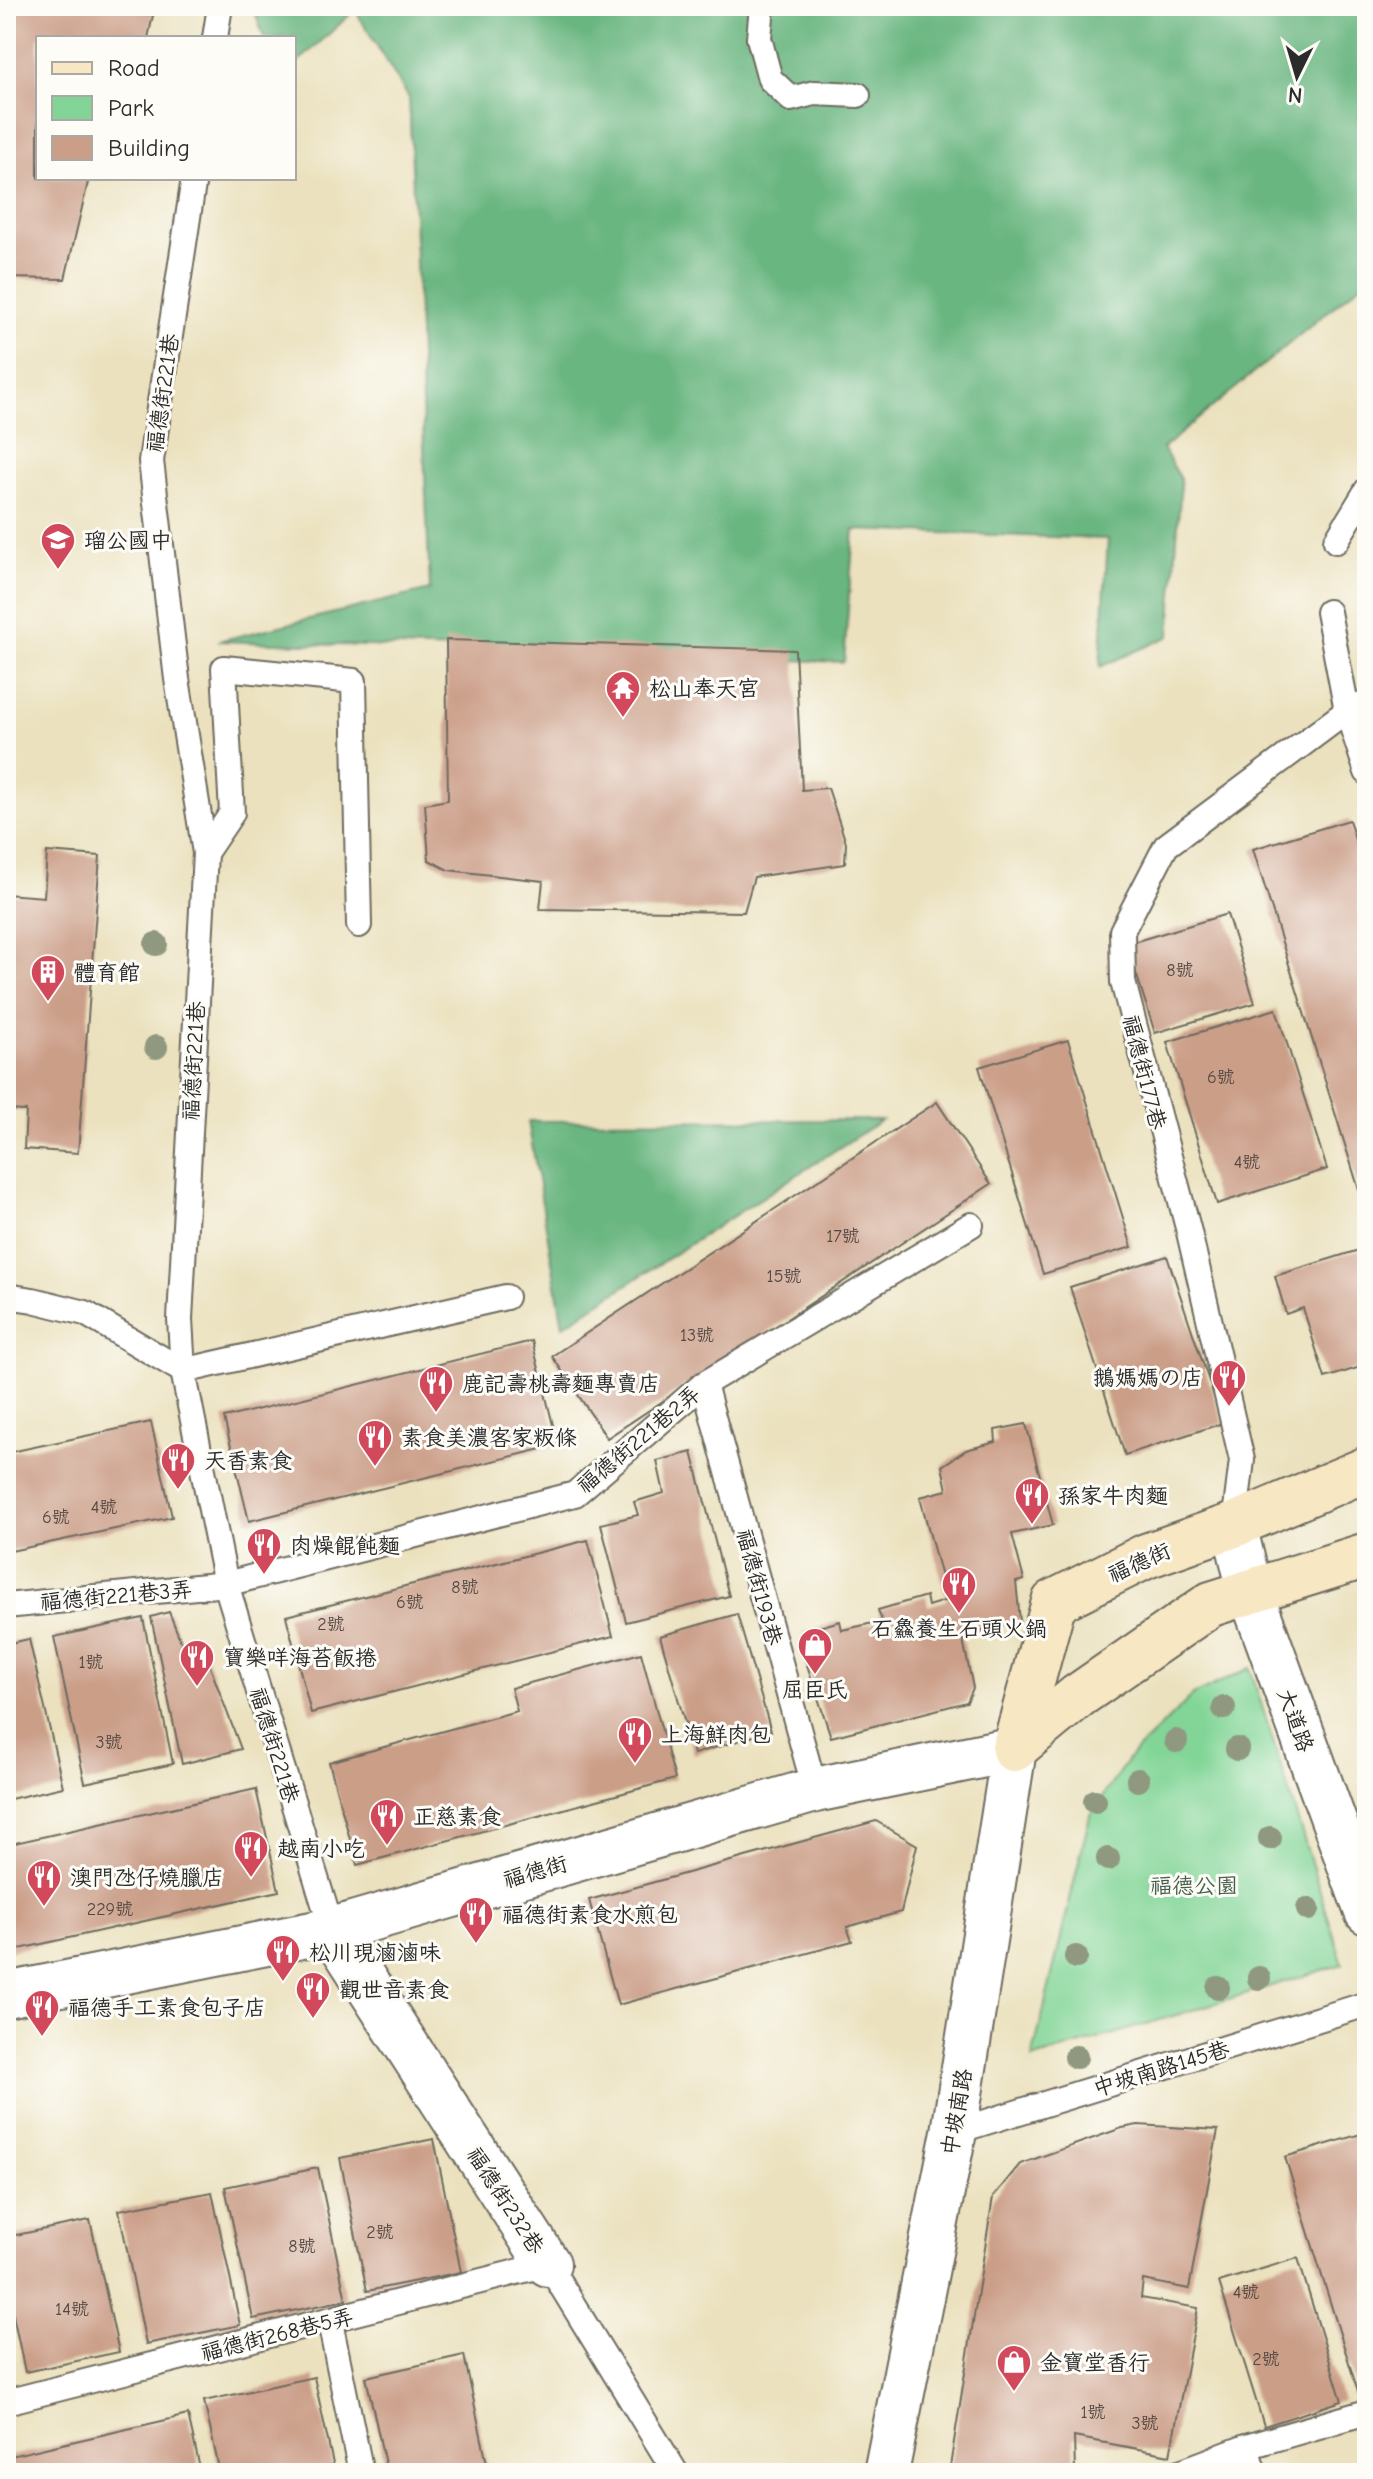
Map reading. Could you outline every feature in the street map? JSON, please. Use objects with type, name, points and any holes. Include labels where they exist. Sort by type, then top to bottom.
[{"type":"street","name":"福德街","points":[[1014,1749],[1054,1602],[1146,1556],[1234,1525],[1367,1469]]},
{"type":"street","name":"大道路","points":[[1234,1525],[1250,1591],[1367,1912]]},
{"type":"street","name":"福德街","points":[[6,1995],[332,1930],[815,1790],[1014,1749],[1078,1696],[1211,1604],[1367,1555]]},
{"type":"street","name":"中坡南路","points":[[886,2473],[954,2132],[1014,1749]]},
{"type":"street","name":"福德街232巷","points":[[332,1930],[548,2264]]},
{"type":"lane","points":[[215,36],[220,6]]},
{"type":"lane","points":[[762,6],[759,38],[770,79],[791,99],[814,93],[858,95]]},
{"type":"lane","name":"福德街221巷","points":[[194,180],[151,461],[177,679],[205,853],[181,1304],[183,1371],[226,1584],[332,1930]]},
{"type":"lane","points":[[1336,541],[1367,490]]},
{"type":"lane","points":[[1328,612],[1357,707],[1367,772]]},
{"type":"lane","points":[[205,853],[232,813],[224,668],[354,681],[359,925]]},
{"type":"lane","name":"福德街177巷","points":[[1234,1525],[1242,1460],[1188,1228],[1148,1087],[1123,982],[1122,931],[1166,846],[1357,707]]},
{"type":"lane","name":"福德街221巷2弄","points":[[226,1584],[575,1494],[704,1384],[971,1225]]},
{"type":"lane","points":[[6,1296],[85,1313],[183,1371],[506,1297]]},
{"type":"lane","name":"福德街193巷","points":[[704,1384],[815,1790]]},
{"type":"lane","name":"福德街221巷3弄","points":[[6,1606],[226,1584]]},
{"type":"lane","name":"中坡南路145巷","points":[[954,2132],[1367,2004]]},
{"type":"lane","name":"福德街268巷5弄","points":[[6,2402],[330,2322],[548,2264]]},
{"type":"lane","name":"福德街232巷","points":[[548,2264],[676,2473]]},
{"type":"lane","points":[[330,2322],[361,2473]]},
{"type":"lane","points":[[1177,2473],[1246,2447],[1367,2412]]},
{"type":"lane","points":[[1246,2447],[1254,2473]]},
{"type":"green space","points":[[253,6],[1367,6],[1367,279],[1163,448],[1181,481],[1170,636],[1100,667],[1108,539],[854,530],[844,662],[218,641],[430,590],[409,98],[355,10],[296,64],[296,36],[263,36]]},
{"type":"green space","points":[[882,1120],[563,1326],[528,1121]]},
{"type":"green space","name":"福德公園","points":[[1250,1668],[1343,1964],[1032,2059],[1090,1815],[1130,1757],[1193,1695]]},
{"type":"building","points":[[16,6],[155,6],[148,36],[36,36],[36,180],[89,180],[65,279],[6,278],[6,46]]},
{"type":"building","name":"松山奉天宮","points":[[446,640],[795,650],[802,790],[828,788],[846,843],[845,864],[754,877],[744,912],[540,909],[543,881],[448,870],[429,860],[425,804],[448,800]]},
{"type":"building","points":[[1349,820],[1367,879],[1367,1205],[1364,1206],[1253,849]]},
{"type":"building","name":"體育館","points":[[47,852],[100,856],[78,1153],[24,1149],[26,1111],[6,1110],[6,894],[44,897]]},
{"type":"building","points":[[1227,914],[1255,1003],[1155,1033],[1127,944]]},
{"type":"building","points":[[1276,1009],[1327,1169],[1217,1204],[1167,1042]]},
{"type":"building","points":[[1068,1040],[1132,1247],[1043,1274],[979,1067]]},
{"type":"building","points":[[937,1102],[991,1184],[607,1438],[552,1356]]},
{"type":"building","points":[[1362,1249],[1367,1264],[1367,1365],[1325,1378],[1303,1308],[1286,1314],[1275,1276]]},
{"type":"building","points":[[1167,1256],[1223,1423],[1125,1455],[1070,1287]]},
{"type":"building","points":[[532,1341],[558,1445],[249,1521],[224,1418]]},
{"type":"building","points":[[151,1422],[172,1517],[6,1552],[6,1453]]},
{"type":"building","points":[[1026,1424],[1053,1525],[1012,1534],[1024,1580],[1016,1582],[1020,1621],[962,1635],[973,1688],[967,1702],[831,1737],[799,1641],[805,1639],[802,1632],[840,1621],[842,1630],[882,1621],[878,1610],[926,1596],[928,1606],[947,1600],[920,1497],[947,1490],[942,1466],[966,1450],[996,1442],[995,1430]]},
{"type":"building","points":[[692,1452],[729,1596],[626,1622],[601,1524],[638,1515],[634,1502],[664,1493],[657,1461]]},
{"type":"building","points":[[588,1540],[613,1636],[311,1713],[286,1616]]},
{"type":"building","points":[[169,1612],[182,1644],[200,1640],[241,1749],[182,1764],[151,1617]]},
{"type":"building","points":[[737,1614],[771,1731],[694,1754],[660,1636]]},
{"type":"building","points":[[143,1618],[173,1764],[85,1783],[54,1637]]},
{"type":"building","points":[[29,1639],[63,1787],[6,1800],[6,1644]]},
{"type":"building","points":[[641,1653],[675,1779],[357,1865],[329,1762],[517,1711],[511,1688]]},
{"type":"building","points":[[256,1789],[279,1891],[6,1952],[6,1845]]},
{"type":"building","points":[[876,1821],[917,1845],[901,1912],[847,1927],[852,1941],[618,2005],[589,1900]]},
{"type":"building","points":[[1138,2125],[1218,2130],[1189,2289],[1143,2280],[1141,2298],[1198,2308],[1170,2455],[1074,2437],[1075,2473],[949,2473],[993,2197],[1020,2164]]},
{"type":"building","points":[[1367,2132],[1367,2393],[1359,2395],[1285,2157]]},
{"type":"building","points":[[434,2139],[461,2272],[367,2291],[340,2158]]},
{"type":"building","points":[[318,2168],[346,2300],[253,2319],[225,2187]]},
{"type":"building","points":[[212,2192],[240,2325],[146,2344],[119,2210]]},
{"type":"building","points":[[90,2220],[119,2352],[25,2372],[6,2281],[6,2237]]},
{"type":"building","points":[[1298,2258],[1342,2401],[1264,2426],[1219,2282]]},
{"type":"building","points":[[464,2355],[489,2473],[387,2473],[366,2377]]},
{"type":"building","points":[[314,2377],[335,2473],[220,2473],[204,2401]]},
{"type":"building","points":[[188,2415],[201,2473],[6,2473],[6,2457]]},
{"type":"building","points":[[1367,2464],[1367,2473],[1341,2472]]},
{"type":"place","name":"瑠公國中","points":[[58,571]]},
{"type":"place","name":"松山奉天宮","points":[[623,719]]},
{"type":"place","name":"體育館","points":[[48,1003]]},
{"type":"place","name":"鵝媽媽の店","points":[[1229,1408]]},
{"type":"place","name":"鹿記壽桃壽麵專賣店","points":[[436,1414]]},
{"type":"place","name":"素食美濃客家粄條","points":[[375,1468]]},
{"type":"place","name":"天香素食","points":[[178,1491]]},
{"type":"place","name":"孫家牛肉麵","points":[[1032,1526]]},
{"type":"place","name":"肉燥餛飩麵","points":[[264,1576]]},
{"type":"place","name":"石鱻養生石頭火鍋","points":[[959,1615]]},
{"type":"place","name":"屈臣氏","points":[[815,1676]]},
{"type":"place","name":"寶樂咩海苔飯捲","points":[[197,1688]]},
{"type":"place","name":"上海鮮肉包","points":[[635,1765]]},
{"type":"place","name":"正慈素食","points":[[387,1847]]},
{"type":"place","name":"越南小吃","points":[[251,1879]]},
{"type":"place","name":"澳門氹仔燒臘店","points":[[44,1908]]},
{"type":"place","name":"福德街素食水煎包","points":[[476,1945]]},
{"type":"place","name":"松川現滷滷味","points":[[283,1983]]},
{"type":"place","name":"觀世音素食","points":[[313,2020]]},
{"type":"place","name":"福德手工素食包子店","points":[[42,2038]]},
{"type":"place","name":"金寶堂香行","points":[[1014,2393]]}]
